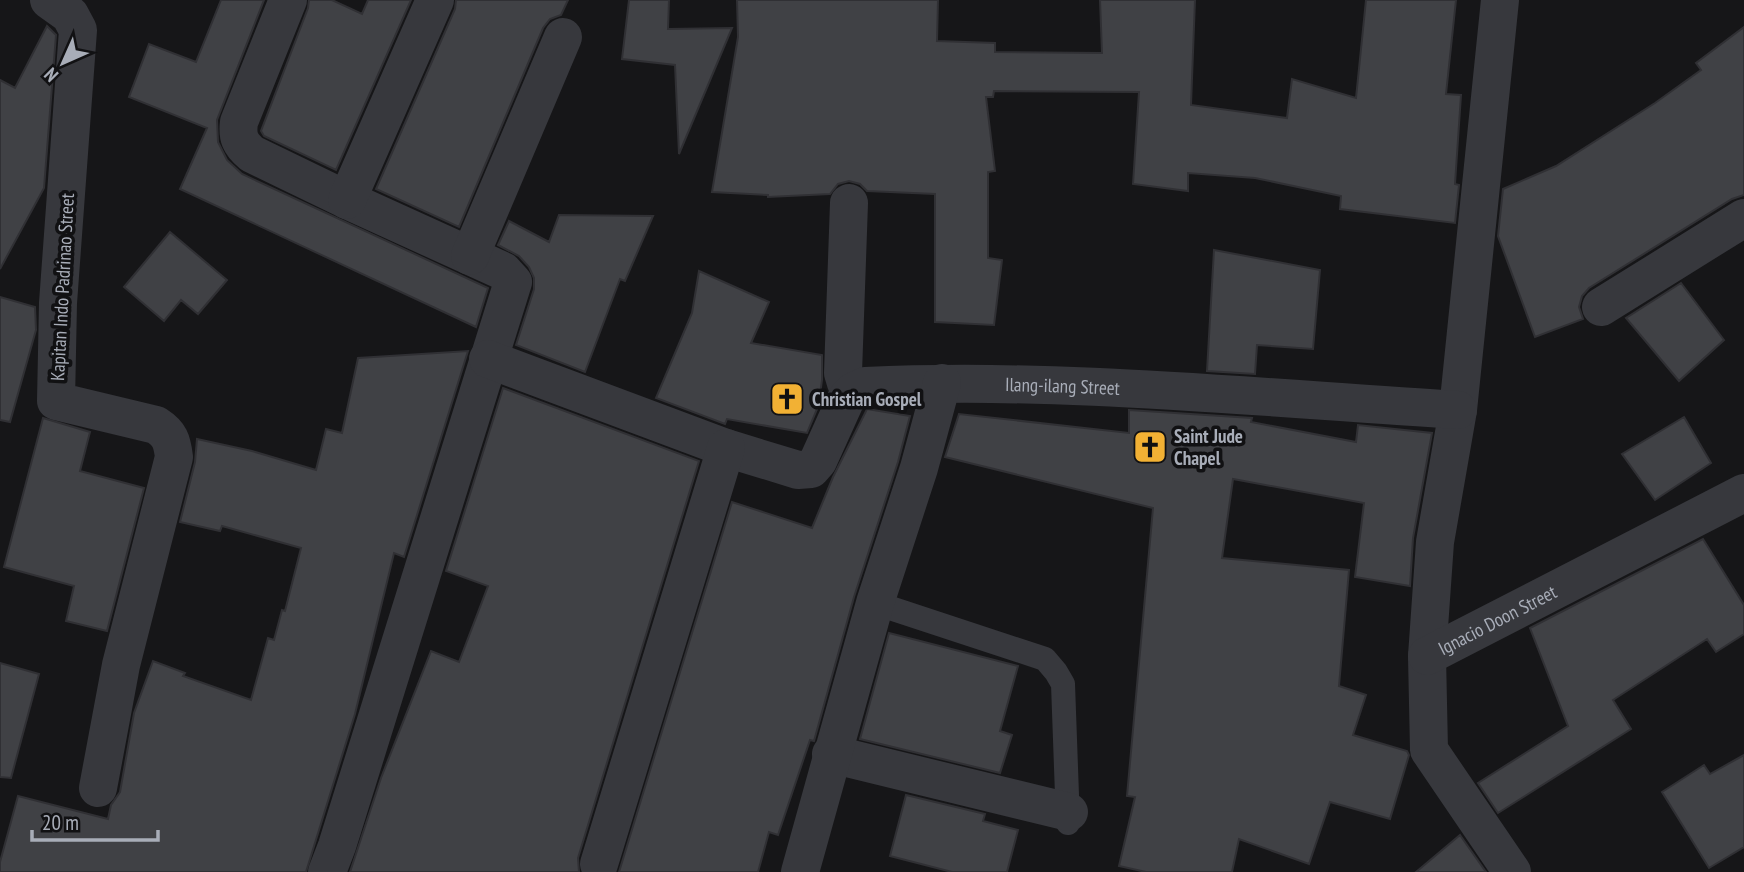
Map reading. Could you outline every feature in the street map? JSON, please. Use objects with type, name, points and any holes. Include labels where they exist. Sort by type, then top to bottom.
[{"type":"street","name":"Kapitan Indo Padrinao Street","points":[[49,0],[70,15],[78,30],[58,303],[56,401],[156,425],[167,432],[171,439],[174,457],[121,665],[98,788]]},
{"type":"street","points":[[288,0],[239,122],[238,138],[252,154],[503,271],[513,282],[342,833],[327,872]]},
{"type":"street","points":[[347,200],[435,0]]},
{"type":"street","points":[[1427,656],[1435,542],[1458,410],[1500,0]]},
{"type":"street","points":[[470,257],[563,37]]},
{"type":"street","points":[[488,359],[726,447],[798,470],[811,469],[818,461],[846,399],[853,391],[846,383],[843,373],[849,203]]},
{"type":"street","points":[[1601,307],[1744,218]]},
{"type":"street","points":[[800,872],[874,603],[919,468],[942,383]]},
{"type":"street","name":"Ilang-ilang Street","points":[[853,391],[865,386],[942,383],[1093,387],[1458,410]]},
{"type":"street","points":[[599,864],[726,447]]},
{"type":"street","name":"Ignacio Doon Street","points":[[1512,872],[1429,750],[1427,656],[1744,493]]},
{"type":"street","points":[[831,754],[1068,820]]},
{"type":"lane","points":[[874,603],[1045,659],[1063,684],[1068,820]]},
{"type":"building","points":[[221,0],[264,0],[217,120],[218,142],[227,160],[242,174],[488,288],[476,327],[180,189],[207,128],[129,97],[149,44],[196,62]]},
{"type":"building","points":[[309,0],[332,0],[362,14],[368,0],[411,0],[336,170],[264,136],[261,131]]},
{"type":"building","points":[[456,0],[568,0],[561,15],[550,19],[543,28],[459,227],[376,189],[455,9]]},
{"type":"building","points":[[629,0],[669,0],[668,29],[732,28],[679,154],[675,65],[622,59]]},
{"type":"building","points":[[737,0],[938,0],[937,41],[995,43],[995,52],[1102,53],[1100,0],[1195,0],[1191,105],[1287,118],[1292,79],[1356,98],[1366,0],[1456,0],[1446,94],[1461,95],[1455,184],[1459,185],[1455,223],[1340,209],[1341,196],[1255,178],[1188,173],[1188,191],[1133,184],[1139,92],[994,91],[993,97],[986,97],[995,171],[988,172],[988,258],[1002,260],[994,325],[935,322],[935,194],[867,191],[860,184],[849,181],[838,184],[830,194],[768,197],[712,192],[738,37]]},
{"type":"building","points":[[47,26],[56,35],[44,188],[0,269],[0,80],[15,88]]},
{"type":"building","points":[[1744,27],[1744,195],[1732,199],[1589,288],[1582,296],[1579,307],[1583,319],[1535,337],[1498,236],[1503,189],[1556,166],[1655,103],[1701,70],[1696,63]]},
{"type":"building","points":[[559,215],[653,216],[625,281],[620,279],[585,372],[516,345],[534,289],[534,278],[519,256],[498,245],[509,221],[549,242]]},
{"type":"building","points":[[170,232],[227,280],[198,314],[181,300],[164,321],[124,287]]},
{"type":"building","points":[[1214,250],[1320,270],[1313,349],[1257,345],[1255,374],[1207,371]]},
{"type":"building","points":[[699,271],[769,302],[751,343],[822,355],[820,402],[807,433],[727,419],[725,424],[656,398],[692,313]]},
{"type":"building","points":[[1681,283],[1724,340],[1679,381],[1626,318]]},
{"type":"building","points":[[0,297],[35,307],[36,330],[10,422],[0,420]]},
{"type":"building","points":[[468,351],[404,557],[394,553],[355,714],[306,872],[0,872],[0,862],[18,796],[108,819],[111,805],[120,792],[134,713],[153,661],[185,673],[183,676],[251,700],[268,638],[274,640],[282,610],[285,611],[301,548],[222,526],[220,531],[180,522],[195,462],[197,439],[252,451],[316,470],[326,429],[342,433],[358,358]]},
{"type":"building","points":[[503,388],[699,461],[578,858],[579,872],[350,872],[381,778],[431,651],[459,662],[488,586],[446,571]]},
{"type":"building","points":[[867,409],[910,416],[898,462],[854,597],[814,741],[810,740],[778,835],[769,832],[758,872],[619,872],[732,502],[812,528],[833,477]]},
{"type":"building","points":[[1129,410],[1252,418],[1251,422],[1356,442],[1358,425],[1432,433],[1413,538],[1410,586],[1355,577],[1364,503],[1233,479],[1222,558],[1349,570],[1339,686],[1366,695],[1353,735],[1407,751],[1409,755],[1390,819],[1330,802],[1309,864],[1239,839],[1232,872],[1146,872],[1119,866],[1135,797],[1127,796],[1153,508],[945,457],[959,414],[1129,433]]},
{"type":"building","points":[[1684,417],[1711,463],[1655,500],[1622,454]]},
{"type":"building","points":[[43,418],[90,432],[80,471],[144,488],[107,631],[66,621],[74,586],[4,567]]},
{"type":"building","points":[[1703,539],[1744,605],[1744,634],[1716,652],[1707,639],[1613,700],[1631,729],[1498,813],[1478,783],[1568,726],[1530,628]]},
{"type":"building","points":[[889,633],[1018,666],[1000,731],[1012,735],[1000,773],[860,739]]},
{"type":"building","points":[[0,663],[39,674],[11,778],[0,777]]},
{"type":"building","points":[[1744,755],[1744,847],[1709,868],[1662,792],[1704,765],[1710,774]]},
{"type":"building","points":[[906,795],[985,814],[983,821],[1018,830],[1007,872],[952,872],[890,856]]},
{"type":"building","points":[[1460,835],[1486,872],[1416,872]]},
{"type":"place","name":"Christian Gospel","points":[[787,399]]},
{"type":"place","name":"Saint Jude Chapel","points":[[1150,447]]}]
